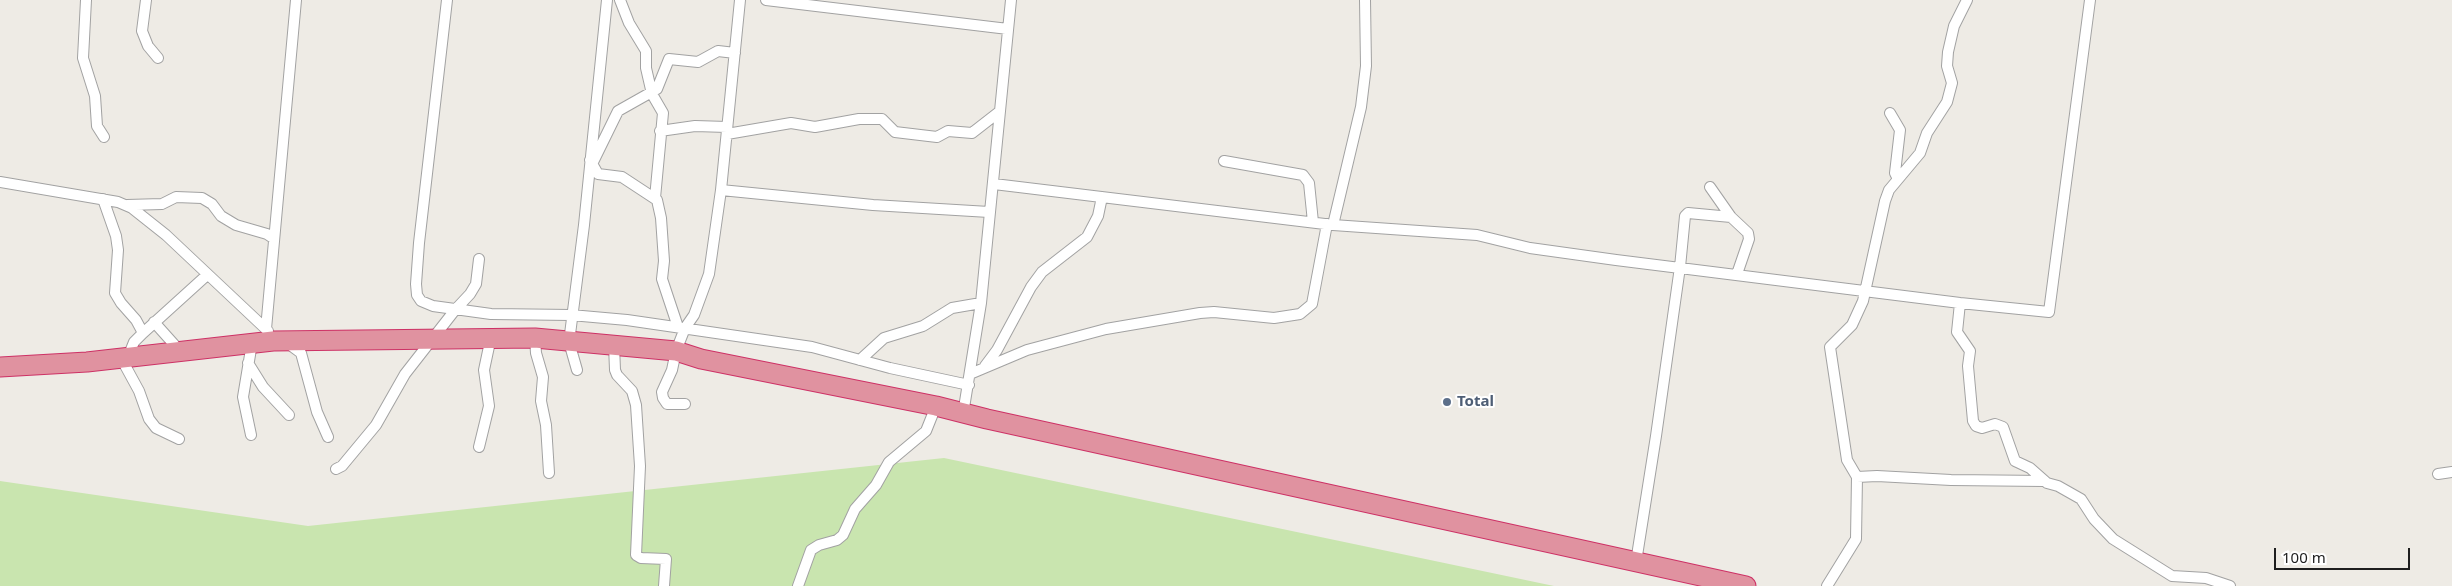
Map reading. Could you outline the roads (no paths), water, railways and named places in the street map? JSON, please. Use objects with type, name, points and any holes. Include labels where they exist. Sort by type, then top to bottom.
[{"type":"highway","points":[[0,367],[124,358],[252,343],[275,337],[535,338],[676,351],[701,359],[936,406],[964,414],[1746,586]]},
{"type":"highway","points":[[0,357],[30,364]]},
{"type":"street","points":[[86,0],[83,58],[94,91],[96,126],[104,137]]},
{"type":"street","points":[[146,0],[142,31],[148,46],[158,58]]},
{"type":"street","points":[[275,337],[273,238],[296,0]]},
{"type":"street","points":[[447,0],[432,116],[416,284],[417,295],[425,304],[491,314],[571,314],[812,347],[860,360],[969,384]]},
{"type":"street","points":[[577,370],[569,342],[571,314],[584,225],[607,0]]},
{"type":"street","points":[[620,0],[629,23],[646,51],[646,68],[652,94],[663,113],[655,198],[661,218],[664,264],[662,279],[682,328]]},
{"type":"street","points":[[685,404],[671,405],[662,398],[662,390],[672,370],[682,328],[694,315],[709,278],[721,190],[740,0]]},
{"type":"street","points":[[766,0],[1008,29]]},
{"type":"street","points":[[964,414],[981,303],[1011,0]]},
{"type":"street","points":[[970,374],[1027,350],[1106,330],[1214,312],[1274,318],[1300,314],[1312,304],[1330,225],[1361,107],[1366,66],[1365,0]]},
{"type":"street","points":[[1827,586],[1855,544],[1858,503],[1857,477],[1847,460],[1830,349],[1852,325],[1863,301],[1889,190],[1920,153],[1927,133],[1947,102],[1952,83],[1948,66],[1948,52],[1954,26],[1967,0]]},
{"type":"street","points":[[994,184],[1330,225],[1477,235],[1530,248],[1960,303],[2049,312],[2090,0]]},
{"type":"street","points":[[591,161],[618,111],[652,94],[660,85],[669,59],[698,62],[718,52],[735,53]]},
{"type":"street","points":[[660,130],[695,126],[727,130],[791,123],[815,127],[859,119],[882,119],[895,132],[938,136],[948,131],[972,133],[999,112]]},
{"type":"street","points":[[1890,113],[1900,130],[1895,173],[1898,179]]},
{"type":"street","points":[[591,161],[598,174],[622,177],[655,198]]},
{"type":"street","points":[[1224,161],[1302,176],[1309,183],[1313,222]]},
{"type":"street","points":[[0,182],[103,199],[126,205],[142,214],[275,337],[301,354],[316,412],[328,436]]},
{"type":"street","points":[[1710,186],[1731,217],[1749,236],[1737,274]]},
{"type":"street","points":[[721,190],[873,205],[989,212]]},
{"type":"street","points":[[126,205],[162,204],[176,197],[202,198],[212,204],[221,216],[236,226],[267,234],[273,238]]},
{"type":"street","points":[[983,368],[997,350],[1031,287],[1042,272],[1086,237],[1098,216],[1102,197]]},
{"type":"street","points":[[103,199],[116,236],[118,250],[115,293],[136,320],[143,333]]},
{"type":"street","points":[[1636,562],[1680,267],[1685,215],[1731,217]]},
{"type":"street","points":[[336,469],[342,466],[376,425],[405,374],[455,310],[474,289],[479,259]]},
{"type":"street","points":[[179,440],[156,428],[152,423],[124,358],[134,342],[154,322],[207,275]]},
{"type":"street","points":[[860,360],[884,338],[923,326],[952,308],[981,303]]},
{"type":"street","points":[[1960,303],[1957,332],[1970,352],[1968,366],[1973,421],[1980,427],[1995,424],[2002,427],[2015,461],[2030,468],[2044,481]]},
{"type":"street","points":[[154,322],[180,351]]},
{"type":"street","points":[[478,447],[489,406],[484,367],[491,337]]},
{"type":"street","points":[[535,338],[536,353],[543,378],[541,401],[546,425],[548,473]]},
{"type":"street","points":[[251,435],[243,397],[252,343]]},
{"type":"street","points":[[614,345],[615,370],[617,375],[632,391],[636,406],[640,466],[636,555],[641,558],[666,559],[664,586]]},
{"type":"street","points":[[248,363],[263,387],[289,415]]},
{"type":"street","points":[[798,586],[811,550],[819,545],[837,540],[843,535],[854,510],[876,485],[888,462],[926,431],[936,406]]},
{"type":"street","points":[[2438,474],[2452,472]]},
{"type":"street","points":[[1857,477],[2044,481],[2058,486],[2081,499],[2094,519],[2113,539],[2172,576],[2201,577],[2230,586]]},
{"type":"place","name":"Total","points":[[1447,402]]}]
